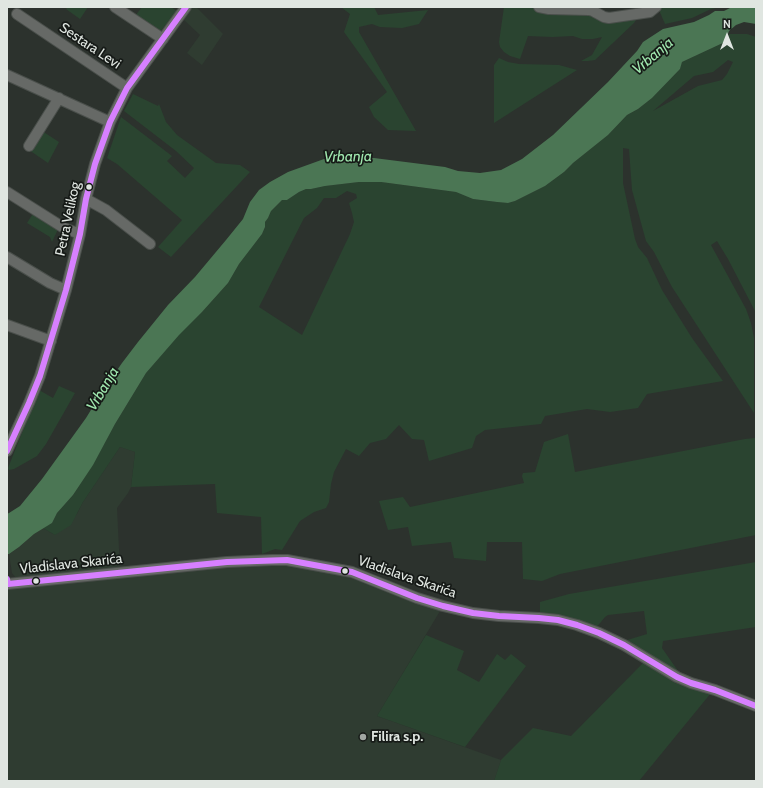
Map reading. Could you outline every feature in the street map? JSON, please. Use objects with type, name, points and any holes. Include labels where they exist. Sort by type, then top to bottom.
[{"type":"street","points":[[115,7],[163,40]]},
{"type":"street","name":"Petra Velikog","points":[[7,450],[40,376],[51,341],[80,234],[86,199],[95,164],[110,122],[127,88],[186,7]]},
{"type":"street","points":[[539,7],[549,9],[588,10],[609,18],[650,12],[656,7]]},
{"type":"street","name":"Sestara Levi","points":[[17,14],[127,88]]},
{"type":"street","points":[[7,75],[110,122]]},
{"type":"street","points":[[29,146],[59,98]]},
{"type":"street","points":[[7,192],[64,228],[80,234]]},
{"type":"street","points":[[86,199],[106,210],[150,244]]},
{"type":"street","points":[[7,257],[50,283],[66,290]]},
{"type":"street","points":[[7,325],[51,341]]},
{"type":"street","name":"Vladislava Skarića","points":[[7,583],[227,562],[287,560],[352,572],[417,598],[451,608],[474,613],[558,620],[577,625],[599,633],[624,645],[677,677],[756,706]]},
{"type":"shaded area","points":[[68,7],[88,7],[80,19],[66,9]]},
{"type":"shaded area","points":[[142,7],[171,7],[177,11],[160,32],[135,16]]},
{"type":"shaded area","points":[[192,7],[196,7],[223,34],[202,65],[187,53],[200,35],[183,19]]},
{"type":"shaded area","points":[[341,7],[374,7],[378,15],[428,10],[419,24],[402,28],[380,27],[372,24],[359,27],[359,32],[416,131],[388,130],[374,117],[369,107],[387,92],[344,32],[350,14]]},
{"type":"shaded area","points":[[504,7],[533,7],[543,11],[636,20],[595,60],[581,61],[592,55],[602,37],[582,39],[573,36],[528,36],[520,59],[510,56],[500,47],[499,42]]},
{"type":"shaded area","points":[[661,7],[721,7],[711,9],[692,18],[665,24],[659,10]]},
{"type":"shaded area","points":[[729,34],[747,34],[756,37],[756,313],[717,241],[711,245],[746,309],[751,323],[754,338],[754,413],[672,287],[654,252],[646,241],[632,190],[629,149],[623,148],[623,183],[638,247],[647,258],[662,290],[692,338],[723,381],[647,394],[638,408],[610,412],[587,409],[545,416],[541,424],[485,430],[476,436],[472,448],[429,461],[424,440],[412,439],[399,425],[386,439],[370,443],[359,456],[346,449],[334,472],[329,502],[326,508],[314,512],[300,521],[282,550],[275,549],[262,554],[261,517],[217,513],[215,484],[131,487],[135,452],[120,447],[83,502],[71,525],[55,535],[43,528],[52,523],[57,513],[73,495],[93,464],[146,373],[178,335],[202,312],[228,283],[239,264],[262,234],[265,227],[265,222],[271,211],[282,200],[287,200],[306,189],[359,182],[381,182],[456,192],[473,199],[508,203],[515,201],[545,186],[564,172],[608,135],[627,115],[638,109],[652,98],[680,69],[682,62],[725,42]],"holes":[[[728,60],[733,62],[722,80],[698,86],[653,111],[694,76],[713,72]],[[347,191],[356,194],[357,198],[349,203],[354,222],[350,234],[302,335],[259,307],[304,218],[317,208],[324,198],[336,198]]]},
{"type":"shaded area","points":[[499,58],[508,62],[519,64],[559,65],[577,70],[494,123],[494,65]]},
{"type":"shaded area","points":[[133,94],[158,106],[159,104],[166,122],[177,135],[216,163],[240,165],[250,172],[171,257],[158,247],[182,220],[117,164],[107,158],[121,117],[172,156],[167,161],[185,178],[194,168],[176,151],[124,111]]},
{"type":"shaded area","points":[[42,131],[59,142],[48,163],[29,150]]},
{"type":"shaded area","points":[[34,212],[59,227],[52,242],[50,237],[27,223]]},
{"type":"shaded area","points":[[59,386],[75,393],[46,444],[37,456],[14,469],[9,470],[8,468],[39,390],[53,398]]},
{"type":"shaded area","points":[[568,434],[575,472],[755,438],[756,535],[560,574],[542,581],[523,579],[522,542],[487,542],[486,561],[454,558],[451,542],[412,546],[408,527],[388,530],[379,501],[403,497],[410,507],[524,483],[522,476],[523,473],[535,472],[544,442]]},
{"type":"shaded area","points":[[120,447],[135,452],[131,487],[117,508],[120,570],[19,579],[16,578],[12,573],[9,554],[43,528],[55,535],[77,514],[83,502]]},
{"type":"shaded area","points":[[272,560],[322,567],[443,606],[377,716],[501,760],[494,781],[7,781],[7,584]]},
{"type":"shaded area","points":[[756,562],[756,627],[663,641],[662,648],[678,671],[624,641],[647,634],[644,611],[608,615],[596,628],[540,613],[540,602],[569,594]]},
{"type":"shaded area","points":[[426,635],[464,651],[457,670],[479,682],[497,654],[505,660],[511,654],[526,666],[465,747],[377,716]]},
{"type":"shaded area","points":[[644,662],[711,693],[639,781],[494,781],[501,760],[533,728],[571,736]]},
{"type":"water","name":"Vrbanja","points":[[732,7],[756,7],[756,24],[744,22],[736,25],[729,31],[725,42],[682,62],[680,69],[652,98],[638,109],[627,115],[608,135],[564,172],[545,186],[515,201],[508,203],[473,199],[456,192],[381,182],[359,182],[306,189],[287,200],[282,200],[271,211],[265,222],[265,227],[262,234],[239,264],[228,283],[146,373],[115,424],[93,465],[73,495],[57,513],[52,523],[7,554],[7,514],[20,506],[42,479],[86,418],[122,363],[168,305],[195,277],[243,219],[250,202],[259,190],[288,172],[324,159],[374,158],[480,173],[501,170],[522,159],[553,135],[608,82],[637,51],[643,42],[663,29],[694,22],[715,11],[724,11]]},
{"type":"transit line","points":[[7,451],[40,376],[66,290],[95,164],[110,122],[127,88],[186,7]]},
{"type":"transit line","points":[[7,579],[8,584],[227,562],[287,560],[352,572],[417,598],[473,613],[558,620],[577,625],[599,633],[624,645],[677,677],[756,706]]},
{"type":"place","name":"Filira s.p.","points":[[363,737]]}]
